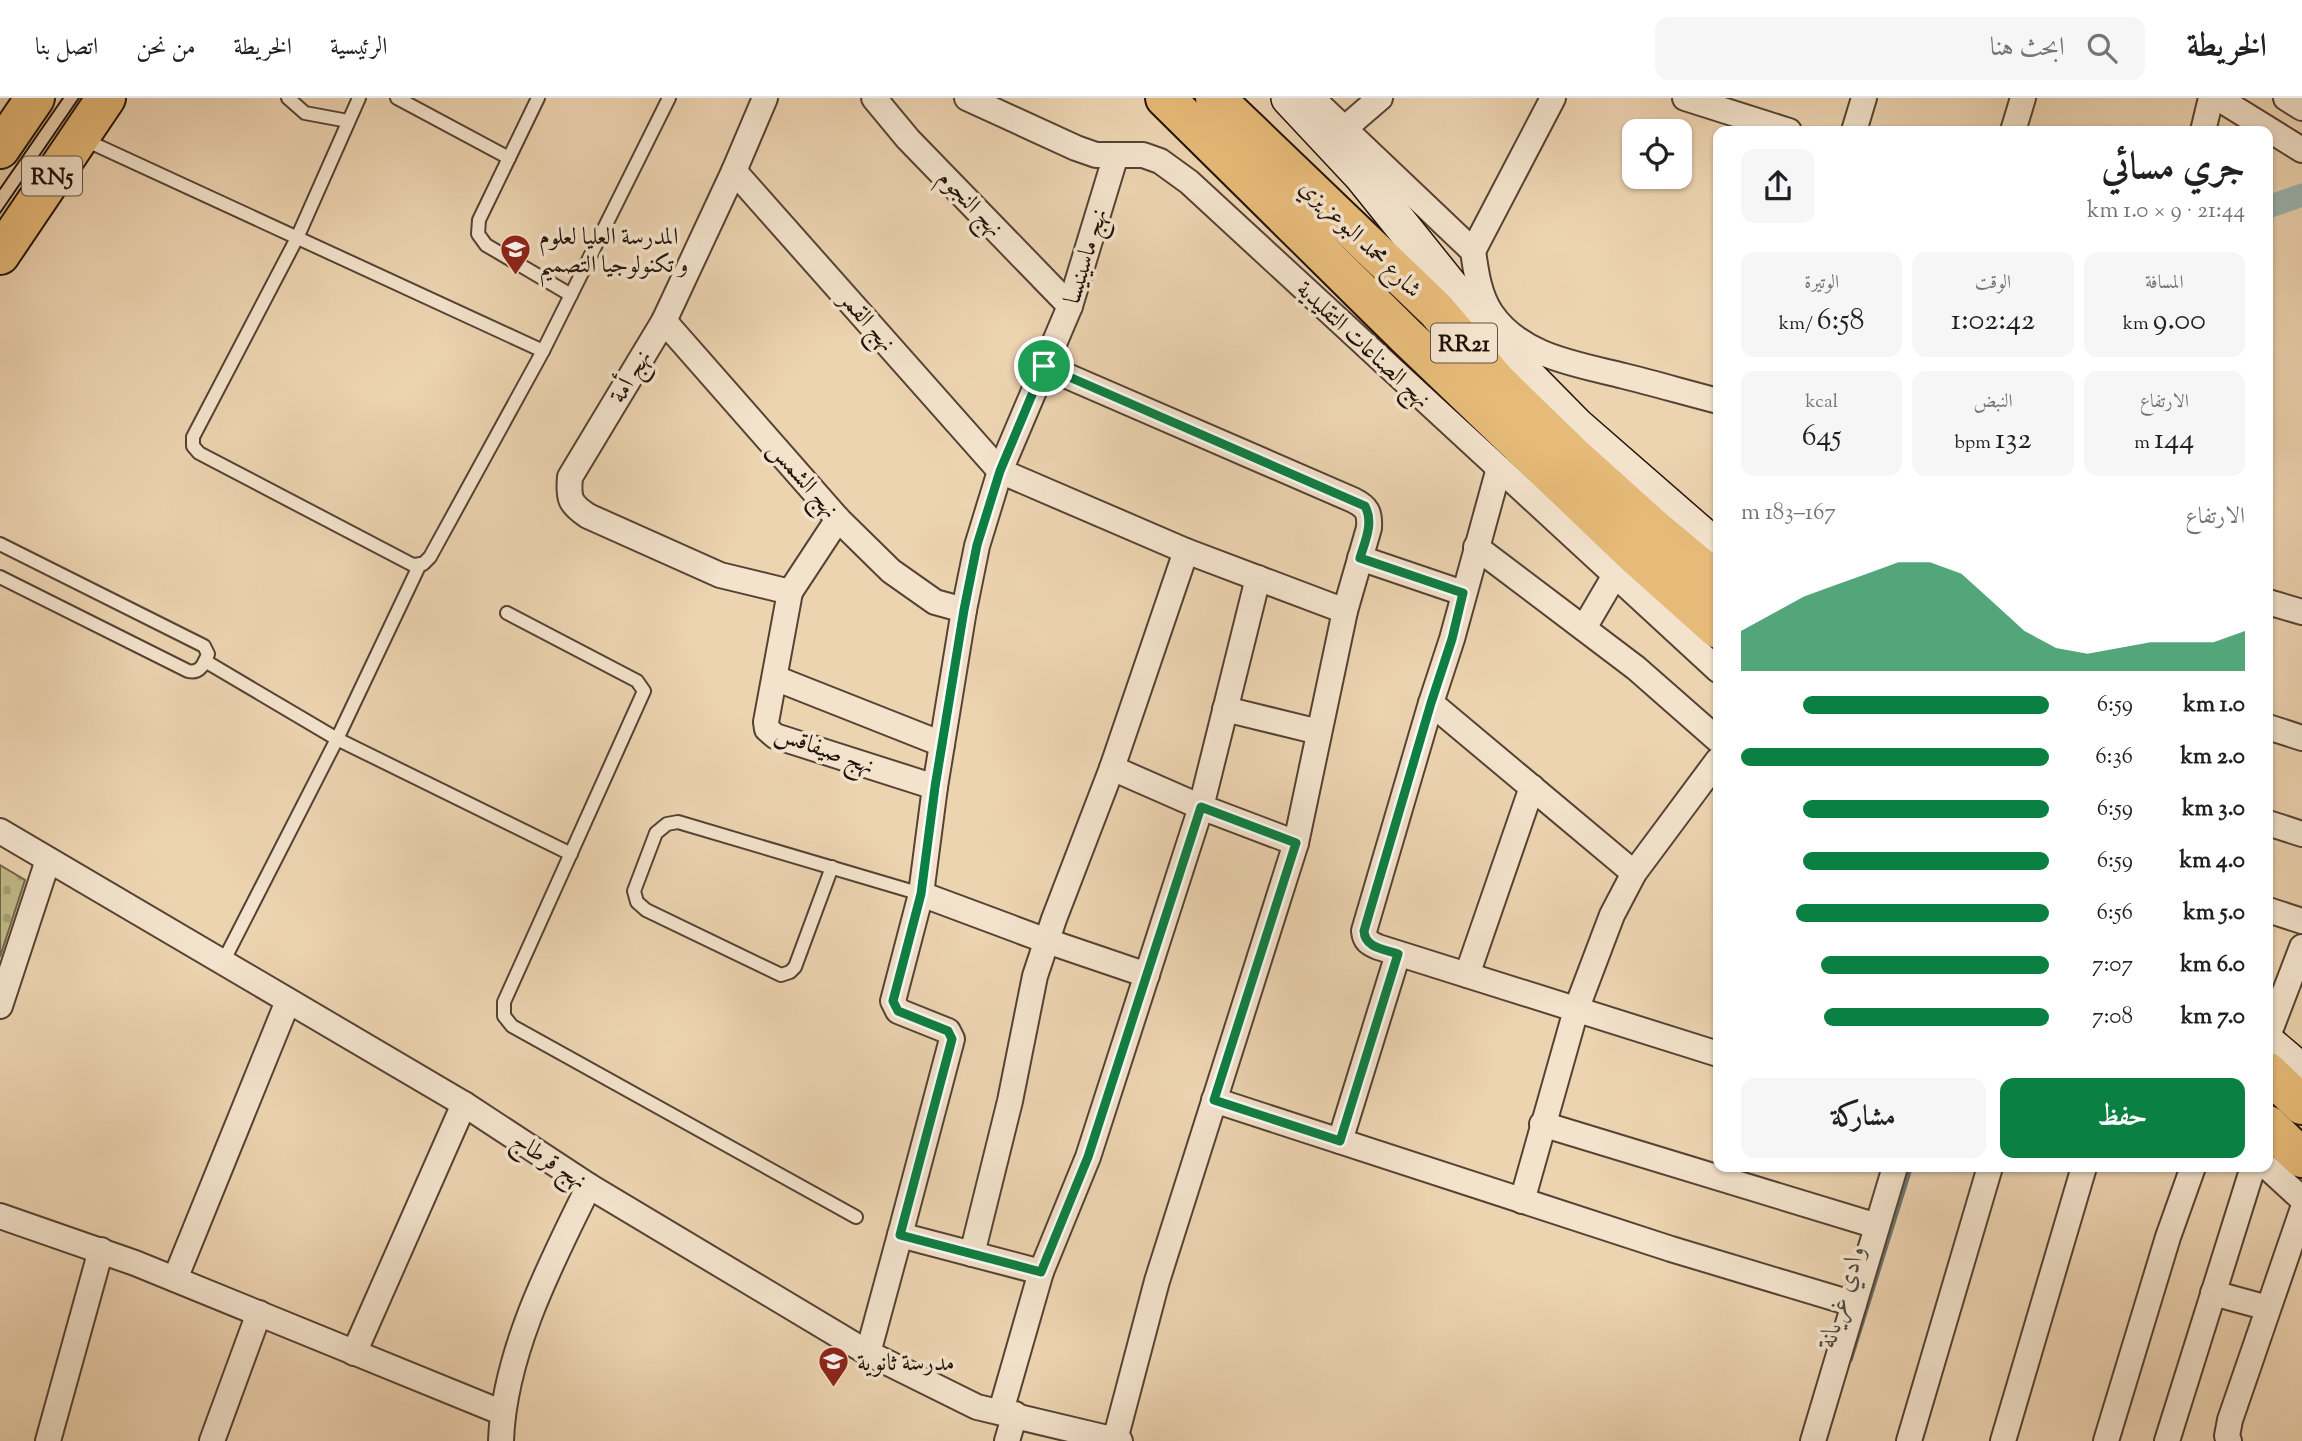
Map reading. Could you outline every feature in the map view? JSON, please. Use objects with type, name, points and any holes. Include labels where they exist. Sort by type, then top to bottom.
[{"type":"highway","name":"RN5","points":[[0,149],[35,98]]},
{"type":"highway","name":"RN5","points":[[0,255],[106,98]]},
{"type":"highway","name":"شارع محمد البوعزيزي","points":[[1133,98],[1217,148]]},
{"type":"highway","name":"شارع محمد البوعزيزي","points":[[1165,98],[1416,346],[1633,553],[1713,625]]},
{"type":"highway","name":"شارع محمد البوعزيزي","points":[[1215,98],[1436,310],[1498,383],[1569,452],[1713,578]]},
{"type":"highway","points":[[2273,1077],[2302,1105]]},
{"type":"highway","points":[[2273,1130],[2302,1158]]},
{"type":"main road","points":[[1289,98],[1362,176],[1500,348],[1577,426],[1713,545]]},
{"type":"main road","points":[[2273,1048],[2302,1073]]},
{"type":"street","name":"نهج أمة","points":[[765,98],[664,321],[570,477],[569,494],[575,507],[588,516],[720,575],[790,592]]},
{"type":"street","name":"نهج النجوم","points":[[874,98],[908,139],[1070,306]]},
{"type":"street","name":"نهج الصناعات التقليدية","points":[[967,98],[1096,155],[1143,155],[1160,161],[1189,182],[1713,665]]},
{"type":"street","points":[[1312,98],[1473,251]]},
{"type":"street","points":[[1344,129],[1380,98]]},
{"type":"street","points":[[1553,98],[1473,251],[1478,283],[1491,312],[1505,329],[1525,345],[1554,358],[1713,400]]},
{"type":"street","points":[[1685,98],[1773,126]]},
{"type":"street","points":[[1856,126],[1864,98]]},
{"type":"street","points":[[2014,126],[2022,98]]},
{"type":"street","points":[[2204,126],[2211,98]]},
{"type":"street","points":[[2218,98],[2263,126]]},
{"type":"street","points":[[2286,98],[2302,108]]},
{"type":"street","points":[[2273,132],[2302,150]]},
{"type":"street","name":"نهج ماسينيسا","points":[[868,1353],[952,1039],[948,1031],[898,1011],[893,1001],[921,894],[935,787],[977,545],[1000,471],[1070,306],[1116,155]]},
{"type":"street","name":"نهج القمر","points":[[734,171],[1000,471]]},
{"type":"street","name":"نهج الشمس","points":[[664,321],[838,519],[891,571],[917,592],[935,602],[964,610]]},
{"type":"street","points":[[1044,366],[1365,506],[1370,515],[1369,528],[1345,611],[1296,843],[1105,1439]]},
{"type":"street","points":[[1499,468],[1364,938],[1369,944],[1398,954],[1713,1052]]},
{"type":"street","points":[[1000,471],[1186,551],[1345,611]]},
{"type":"street","name":"نهج صيفاقس","points":[[838,519],[790,592],[766,729],[775,736],[935,787]]},
{"type":"street","points":[[1476,547],[1636,668],[1713,736]]},
{"type":"street","points":[[972,1254],[1010,1101],[1035,976],[1112,768],[1186,551]]},
{"type":"street","points":[[1360,558],[1463,593]]},
{"type":"street","points":[[1584,628],[1615,575]]},
{"type":"street","points":[[1007,1441],[1008,1413],[1041,1272],[1088,1157],[1201,807],[1258,578]]},
{"type":"street","points":[[2273,603],[2302,612]]},
{"type":"street","points":[[775,678],[942,744]]},
{"type":"street","points":[[1431,703],[1634,873]]},
{"type":"street","points":[[1225,709],[1319,732]]},
{"type":"street","points":[[2273,729],[2302,738]]},
{"type":"street","points":[[1522,1200],[1576,1010],[1612,915],[1634,873],[1713,767]]},
{"type":"street","points":[[1112,768],[1201,807],[1296,843]]},
{"type":"street","points":[[1466,975],[1532,787]]},
{"type":"street","points":[[2273,825],[2302,834]]},
{"type":"street","name":"نهج قرطاج","points":[[0,831],[464,1104],[589,1186],[868,1353],[977,1406],[1105,1439]]},
{"type":"street","points":[[0,1006],[48,860]]},
{"type":"street","points":[[921,894],[1046,942],[1147,975]]},
{"type":"street","points":[[2273,911],[2302,920]]},
{"type":"street","points":[[2273,1027],[2295,989],[2302,947]]},
{"type":"street","points":[[1340,1141],[1398,954]]},
{"type":"street","points":[[175,1279],[288,1001]]},
{"type":"street","points":[[1214,1100],[1671,1249],[1854,1304]]},
{"type":"street","points":[[354,1353],[464,1104]]},
{"type":"street","points":[[1542,1124],[1877,1226]]},
{"type":"street","points":[[1812,1441],[1893,1172]]},
{"type":"street","points":[[1909,1441],[1989,1172]]},
{"type":"street","points":[[2003,1441],[2083,1172]]},
{"type":"street","points":[[2106,1441],[2168,1237],[2191,1172]]},
{"type":"street","points":[[2167,1441],[2251,1172]]},
{"type":"street","points":[[2272,1172],[2302,1199]]},
{"type":"street","points":[[501,1441],[503,1413],[511,1378],[539,1288],[589,1186]]},
{"type":"street","points":[[2229,1441],[2227,1437],[2230,1420],[2302,1210]]},
{"type":"street","points":[[0,1216],[101,1250],[503,1413]]},
{"type":"street","points":[[900,1235],[1041,1272]]},
{"type":"street","points":[[48,1441],[101,1250]]},
{"type":"street","points":[[2213,1293],[2268,1308]]},
{"type":"street","points":[[212,1441],[259,1313]]},
{"type":"lane","points":[[288,98],[304,113],[348,121]]},
{"type":"lane","points":[[359,98],[297,238],[193,437],[193,446],[199,453],[413,565],[420,564]]},
{"type":"lane","points":[[397,98],[509,158]]},
{"type":"lane","points":[[538,98],[479,220],[478,234],[486,245],[571,295]]},
{"type":"lane","points":[[223,962],[337,739],[420,564],[430,556],[543,351],[669,98]]},
{"type":"lane","points":[[78,137],[543,351]]},
{"type":"lane","points":[[0,544],[204,646],[208,654],[202,667],[197,671],[188,671],[0,577]]},
{"type":"lane","points":[[507,613],[637,681],[644,691],[504,1002],[505,1016],[512,1026],[856,1217]]},
{"type":"lane","points":[[205,661],[337,739],[571,854]]},
{"type":"lane","points":[[832,867],[795,967],[781,975],[646,910],[637,902],[634,891],[656,833],[667,824],[678,822],[832,867],[921,894]]},
{"type":"green space","points":[[0,865],[25,880],[0,957]]},
{"type":"waterway","name":"وادي غريانة","points":[[2273,205],[2302,195]]},
{"type":"waterway","name":"وادي غريانة","points":[[1850,1359],[1908,1172]]},
{"type":"tram line","points":[[0,189],[63,98]]},
{"type":"tram line","points":[[0,213],[79,98]]},
{"type":"place","name":"المدرسة العليا لعلوم و تكنولوجيا التصميم","points":[[516,277]]},
{"type":"place","name":"مدرسة ثانوية","points":[[834,1389]]},
{"type":"route","points":[[1044,366],[1365,506],[1370,515],[1369,528],[1360,558],[1463,593],[1452,639],[1364,931],[1364,938],[1369,944],[1398,954],[1340,1141],[1214,1100],[1296,843],[1201,807],[1088,1157],[1041,1272],[900,1235],[952,1039],[948,1031],[898,1011],[893,1001],[921,894],[935,787],[977,545],[1000,471],[1044,366]]}]
